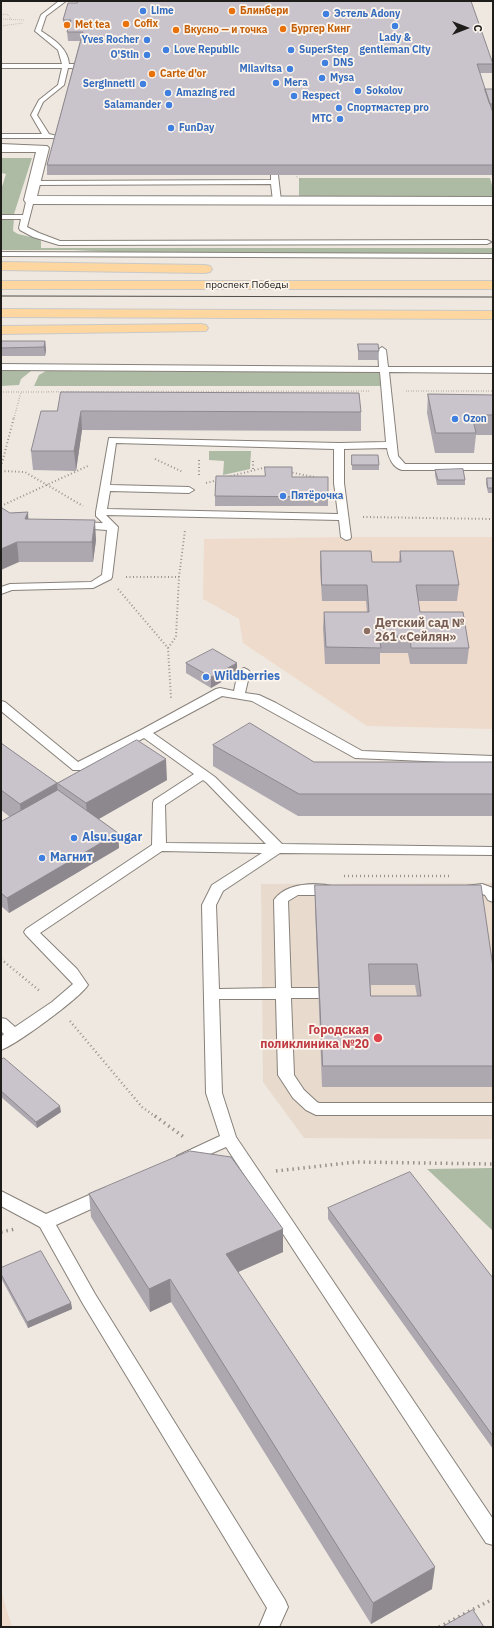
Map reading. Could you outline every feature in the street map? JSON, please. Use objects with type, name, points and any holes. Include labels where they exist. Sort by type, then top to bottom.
[{"type":"main road","points":[[1,266],[221,270]]},
{"type":"main road","points":[[312,272],[461,284]]},
{"type":"main road","name":"проспект Победы","points":[[1,285],[493,285]]},
{"type":"main road","points":[[1,313],[493,315]]},
{"type":"main road","points":[[1,330],[224,328],[288,324],[346,318],[434,314]]},
{"type":"street","points":[[1,148],[43,148],[30,200],[493,201]]},
{"type":"lane","points":[[47,136],[34,115],[36,106],[61,85],[66,66],[66,58],[61,50],[38,31],[40,21],[44,13],[63,1]]},
{"type":"lane","points":[[1,66],[77,66]]},
{"type":"lane","points":[[1,136],[58,136]]},
{"type":"lane","points":[[43,148],[47,136]]},
{"type":"lane","points":[[126,201],[131,179]]},
{"type":"lane","points":[[35,183],[131,179],[274,179],[277,201]]},
{"type":"lane","points":[[30,200],[23,228],[36,235],[58,243],[488,242]]},
{"type":"lane","points":[[1,217],[26,217]]},
{"type":"lane","points":[[1,254],[493,256]]},
{"type":"lane","points":[[382,350],[390,444],[393,457],[402,467],[493,467]]},
{"type":"lane","points":[[1,367],[493,370]]},
{"type":"lane","points":[[101,514],[111,456],[112,440],[200,441],[340,446],[390,444]]},
{"type":"lane","points":[[340,446],[339,483],[342,517],[346,537]]},
{"type":"lane","points":[[106,488],[193,488]]},
{"type":"lane","points":[[101,514],[342,517]]},
{"type":"lane","points":[[1,591],[10,587],[93,585],[107,577],[113,527],[101,514]]},
{"type":"lane","points":[[68,524],[113,527]]},
{"type":"lane","points":[[239,695],[244,672]]},
{"type":"lane","points":[[1,705],[77,767],[145,733],[220,692],[255,698],[359,755],[493,760]]},
{"type":"lane","points":[[145,733],[211,780],[278,848]]},
{"type":"lane","points":[[159,847],[159,803],[203,774]]},
{"type":"lane","points":[[1,1044],[57,1006],[81,985],[72,973],[31,932],[159,847],[493,851]]},
{"type":"lane","points":[[278,848],[217,888],[209,905],[214,1093],[229,1139],[493,1536]]},
{"type":"lane","points":[[452,883],[491,892],[493,897]]},
{"type":"lane","points":[[341,890],[295,890],[285,893],[281,900],[286,1075],[290,1083],[307,1103],[316,1108],[493,1109]]},
{"type":"lane","points":[[211,994],[318,993]]},
{"type":"lane","points":[[1,1023],[15,1035]]},
{"type":"lane","points":[[168,1167],[229,1139]]},
{"type":"lane","points":[[46,1222],[118,1190]]},
{"type":"lane","points":[[1,1198],[46,1222],[89,1299],[278,1608],[269,1627]]},
{"type":"path","points":[[1,15],[7,14],[11,19]]},
{"type":"path","points":[[1,26],[40,21]]},
{"type":"path","points":[[1,392],[493,391]]},
{"type":"path","points":[[1,467],[20,392]]},
{"type":"path","points":[[200,441],[193,488],[218,480]]},
{"type":"path","points":[[1,506],[111,456]]},
{"type":"path","points":[[225,478],[267,467]]},
{"type":"path","points":[[1,471],[25,472],[46,485],[101,514]]},
{"type":"path","points":[[289,472],[339,483]]},
{"type":"path","points":[[168,648],[176,637],[179,577],[186,514]]},
{"type":"path","points":[[342,517],[493,519]]},
{"type":"path","points":[[107,577],[179,577]]},
{"type":"path","points":[[107,577],[168,648],[172,718]]},
{"type":"path","points":[[338,876],[452,883]]},
{"type":"path","points":[[1,959],[57,1006],[142,1107],[203,1151]]},
{"type":"path","points":[[252,1173],[356,1162],[493,1164]]},
{"type":"path","points":[[439,1627],[493,1599]]},
{"type":"shaded area","name":"Детский сад № 261 «Сейлян»","points":[[493,537],[493,729],[367,726],[243,643],[239,619],[203,599],[204,539]]},
{"type":"shaded area","name":"Городская поликлиника №20","points":[[493,883],[493,1139],[304,1138],[263,1082],[261,884]]},
{"type":"shaded area","points":[[1,1591],[12,1627],[1,1627]]},
{"type":"green space","points":[[1,158],[32,158],[14,214],[1,214],[1,190],[6,174],[1,173]]},
{"type":"green space","points":[[299,178],[490,178],[493,189],[493,197],[299,198]]},
{"type":"green space","points":[[1,218],[14,218],[13,231],[18,234],[39,239],[41,241],[41,248],[493,248],[493,253],[128,253],[74,250],[1,250]]},
{"type":"green space","points":[[1,371],[31,371],[21,379],[19,385],[1,386]]},
{"type":"green space","points":[[46,371],[379,372],[381,386],[34,386],[39,375]]},
{"type":"green space","points":[[209,451],[251,451],[250,469],[223,475],[224,461],[209,460]]},
{"type":"green space","points":[[493,1168],[493,1231],[427,1169]]},
{"type":"building","name":"Мега","points":[[78,1],[471,1],[493,64],[477,64],[493,113],[493,165],[47,165],[83,32],[67,32],[71,20],[63,20],[68,3],[77,3]]},
{"type":"building","points":[[485,89],[493,89],[493,104],[490,104]]},
{"type":"building","points":[[1,341],[45,341],[44,347],[1,348]]},
{"type":"building","points":[[358,344],[378,344],[379,351],[359,351]]},
{"type":"building","points":[[61,392],[359,393],[361,412],[81,411],[74,451],[31,451],[41,411],[57,411]]},
{"type":"building","points":[[428,394],[493,395],[493,415],[472,415],[476,433],[436,433]]},
{"type":"building","points":[[352,455],[378,455],[379,465],[352,465]]},
{"type":"building","points":[[265,467],[292,467],[292,477],[328,477],[328,497],[215,496],[216,476],[265,476]]},
{"type":"building","points":[[463,469],[465,480],[438,480],[435,470]]},
{"type":"building","points":[[487,478],[493,478],[493,488],[488,488]]},
{"type":"building","points":[[1,508],[10,513],[28,512],[25,519],[95,520],[92,542],[17,542],[1,549]]},
{"type":"building","points":[[321,551],[371,551],[372,562],[401,562],[400,551],[453,551],[459,585],[416,585],[420,612],[463,612],[469,648],[411,648],[410,636],[379,636],[381,648],[326,647],[324,612],[369,612],[367,585],[322,585]]},
{"type":"building","points":[[213,649],[237,663],[211,677],[186,663]]},
{"type":"building","points":[[250,723],[314,762],[493,762],[493,794],[299,794],[213,745]]},
{"type":"building","points":[[137,740],[166,759],[86,803],[57,783]]},
{"type":"building","points":[[1,743],[57,783],[20,804],[1,790]]},
{"type":"building","points":[[58,790],[118,833],[7,898],[1,893],[1,822]]},
{"type":"building","points":[[315,885],[481,885],[493,967],[493,1066],[323,1066]],"holes":[[[369,964],[417,964],[421,996],[371,996]]]},
{"type":"building","points":[[4,1058],[60,1106],[36,1122],[1,1091],[1,1060]]},
{"type":"building","points":[[190,1151],[231,1157],[283,1229],[226,1254],[435,1567],[373,1603],[170,1279],[149,1289],[89,1194]]},
{"type":"building","points":[[410,1172],[493,1278],[493,1436],[328,1208]]},
{"type":"building","points":[[41,1251],[71,1303],[27,1322],[1,1274],[1,1268]]},
{"type":"building","points":[[473,1610],[484,1627],[442,1627]]},
{"type":"tram line","points":[[1,296],[493,297]]},
{"type":"place","name":"Lime","points":[[143,11]]},
{"type":"place","name":"Блинбери","points":[[232,11]]},
{"type":"place","name":"Эстель Adony","points":[[326,14]]},
{"type":"place","name":"Cofix","points":[[126,24]]},
{"type":"place","name":"Met tea","points":[[67,25]]},
{"type":"place","name":"Lady & gentleman City","points":[[395,26]]},
{"type":"place","name":"Бургер Кинг","points":[[283,29]]},
{"type":"place","name":"Вкусно — и точка","points":[[176,30]]},
{"type":"place","name":"Yves Rocher","points":[[147,40]]},
{"type":"place","name":"Love Republic","points":[[166,50]]},
{"type":"place","name":"SuperStep","points":[[291,50]]},
{"type":"place","name":"O'Stin","points":[[147,55]]},
{"type":"place","name":"DNS","points":[[325,63]]},
{"type":"place","name":"Milavitsa","points":[[290,69]]},
{"type":"place","name":"Carte d'or","points":[[152,74]]},
{"type":"place","name":"Mysa","points":[[322,78]]},
{"type":"place","name":"Мега","points":[[276,83]]},
{"type":"place","name":"Serginnetti","points":[[143,84]]},
{"type":"place","name":"Sokolov","points":[[358,91]]},
{"type":"place","name":"Amazing red","points":[[168,93]]},
{"type":"place","name":"Respect","points":[[294,96]]},
{"type":"place","name":"Salamander","points":[[169,105]]},
{"type":"place","name":"Спортмастер pro","points":[[339,108]]},
{"type":"place","name":"МТС","points":[[340,119]]},
{"type":"place","name":"FunDay","points":[[171,128]]},
{"type":"place","name":"Ozon","points":[[455,419]]},
{"type":"place","name":"Пятёрочка","points":[[283,496]]},
{"type":"place","name":"Детский сад № 261 «Сейлян»","points":[[367,631]]},
{"type":"place","name":"Wildberries","points":[[206,677]]},
{"type":"place","name":"Alsu.sugar","points":[[74,838]]},
{"type":"place","name":"Магнит","points":[[42,858]]},
{"type":"place","name":"Городская поликлиника №20","points":[[378,1038]]}]
